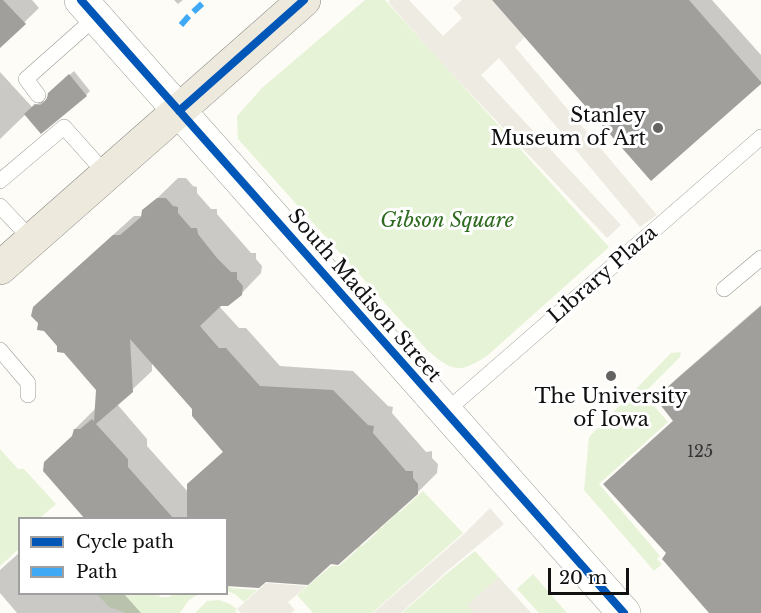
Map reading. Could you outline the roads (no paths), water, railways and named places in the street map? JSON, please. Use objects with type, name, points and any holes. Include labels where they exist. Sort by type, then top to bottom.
[{"type":"main road","points":[[0,268],[304,0]]},
{"type":"street","name":"South Madison Street","points":[[88,8],[624,613]]},
{"type":"lane","points":[[38,95],[26,80],[88,8]]},
{"type":"lane","points":[[0,182],[64,127],[106,174]]},
{"type":"lane","name":"Library Plaza","points":[[445,412],[761,137]]},
{"type":"lane","points":[[0,206],[32,240]]},
{"type":"lane","points":[[724,290],[761,258]]},
{"type":"lane","points":[[0,350],[28,383],[28,395]]},
{"type":"place","name":"Stanley Museum of Art","points":[[658,128]]},
{"type":"place","name":"The University of Iowa","points":[[611,376]]},
{"type":"park label","name":"Gibson Square","points":[[447,221]]}]
